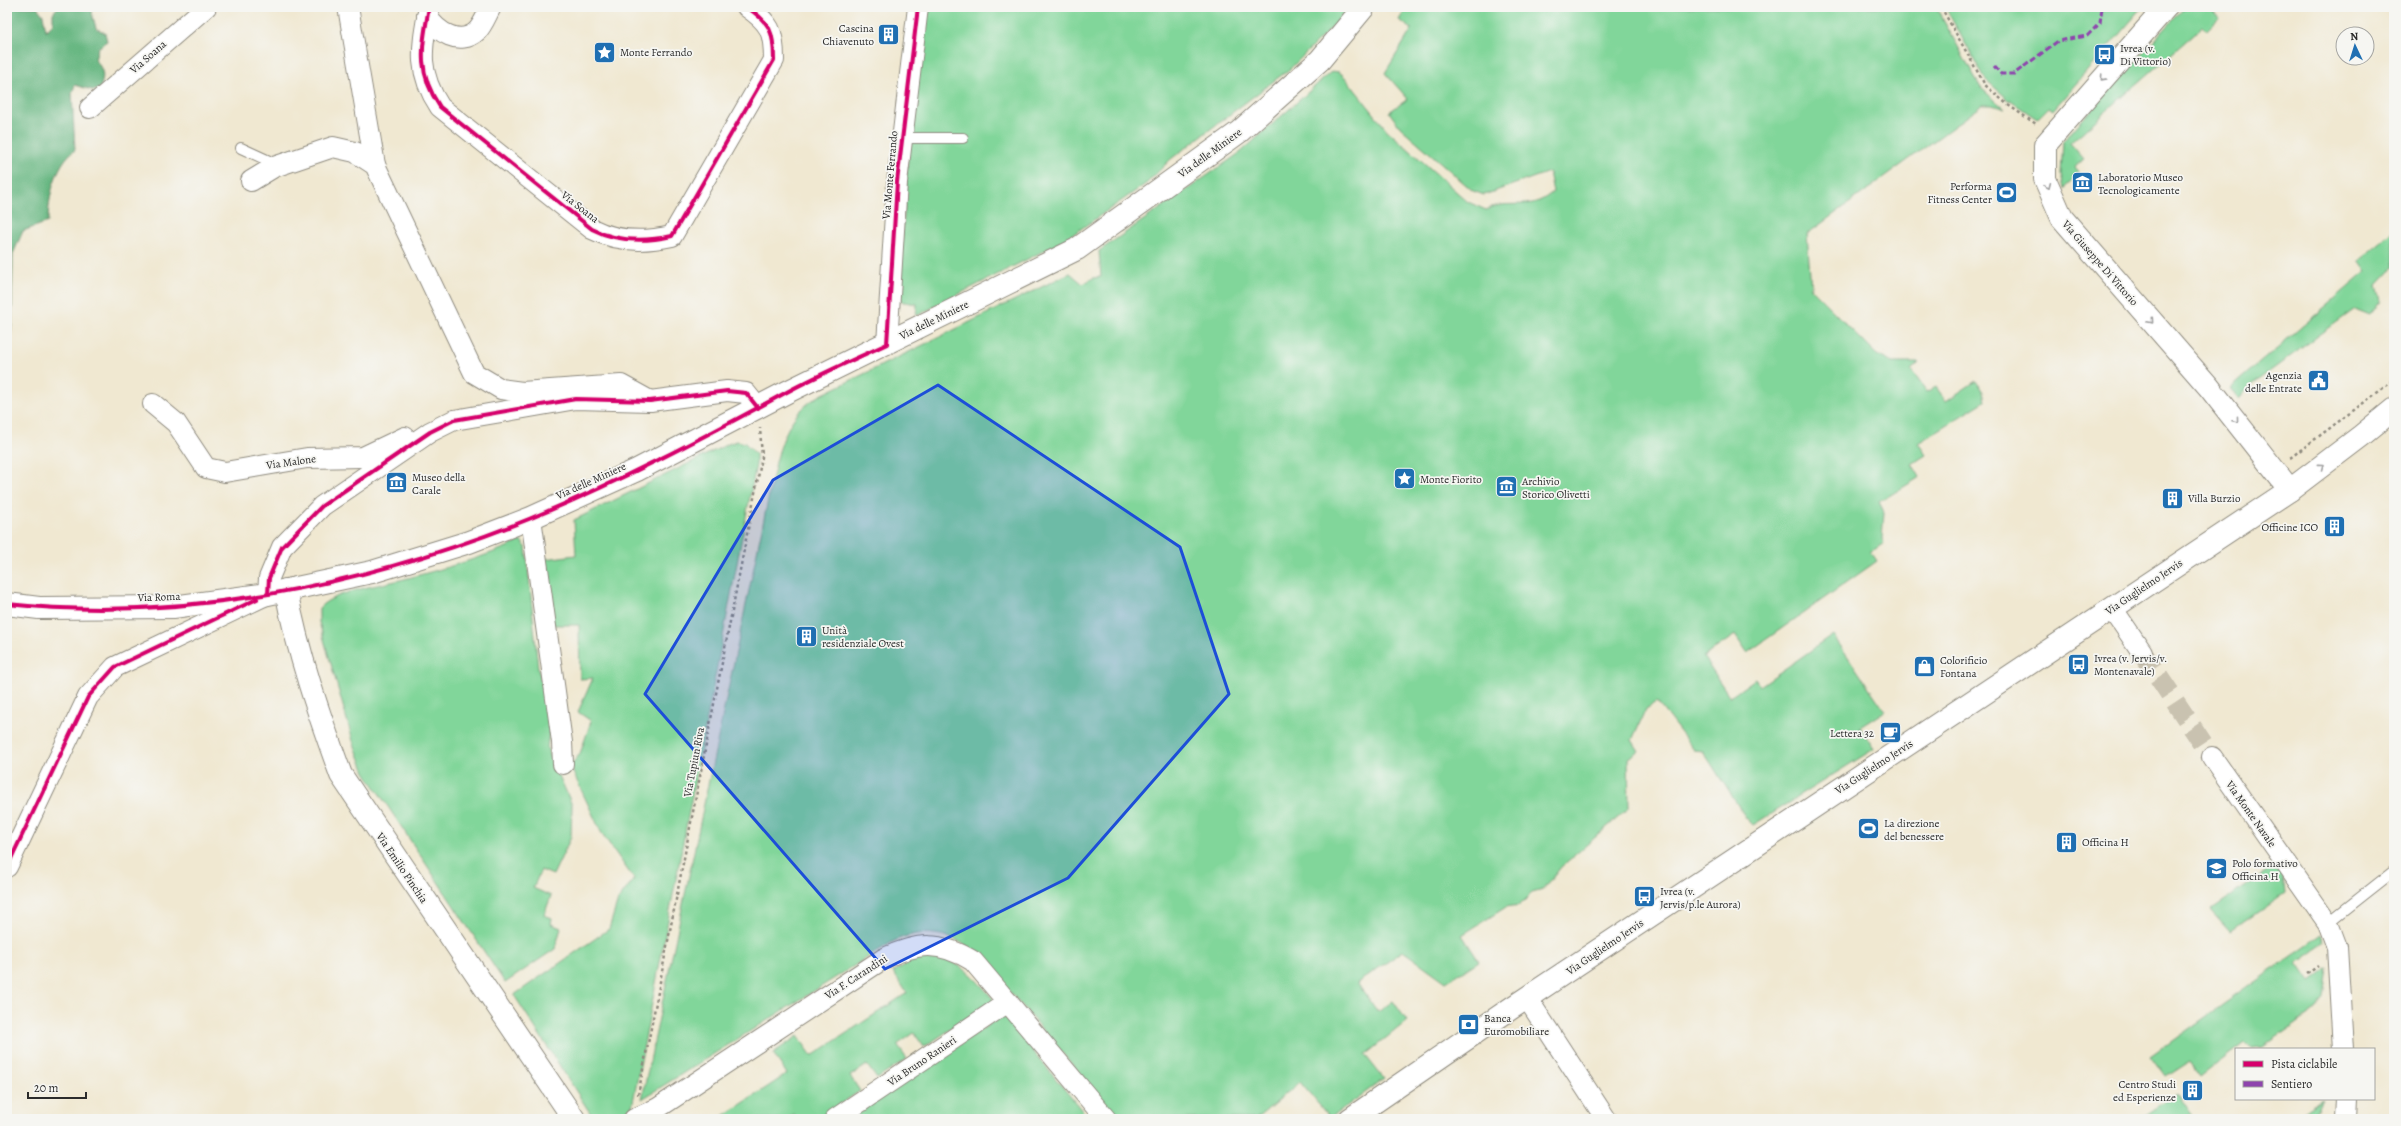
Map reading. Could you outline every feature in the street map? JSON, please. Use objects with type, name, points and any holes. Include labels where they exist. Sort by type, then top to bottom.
[{"type":"street","name":"Via Soana","points":[[90,108],[206,7]]},
{"type":"street","name":"Via Soana","points":[[428,12],[433,26],[442,34],[454,37],[466,36],[477,31],[491,7]]},
{"type":"street","name":"Via Soana","points":[[428,12],[422,46],[422,67],[433,98],[440,107],[592,229],[612,237],[647,240],[672,236],[774,60],[773,39],[769,27],[763,18],[746,7]]},
{"type":"street","name":"Via Monte Ferrando","points":[[887,344],[901,138],[918,7]]},
{"type":"street","name":"Via delle Miniere","points":[[277,592],[372,572],[469,542],[531,518],[637,470],[1077,249],[1239,132],[1320,60],[1364,7]]},
{"type":"street","name":"Via Giuseppe Di Vittorio","points":[[2166,7],[2045,145],[2045,179],[2062,218],[2209,387],[2290,490]]},
{"type":"street","points":[[346,9],[375,165],[474,373],[501,389],[522,392],[621,384],[650,401]]},
{"type":"street","points":[[251,180],[280,166],[333,147],[355,152],[375,165]]},
{"type":"street","points":[[7,867],[88,697],[115,667],[277,592],[269,578],[282,547],[322,506],[430,432],[454,420],[576,399],[650,401],[726,391],[746,393],[758,408]]},
{"type":"street","name":"Via Malone","points":[[153,404],[176,424],[206,468],[225,472],[307,458],[363,457],[427,426],[454,420]]},
{"type":"street","name":"Via Guglielmo Jervis","points":[[1350,1119],[1526,998],[2290,490],[2394,409]]},
{"type":"street","points":[[531,518],[562,742],[562,764]]},
{"type":"street","name":"Via Roma","points":[[7,604],[39,608],[173,607],[277,592]]},
{"type":"street","name":"Via Emilio Pinchia","points":[[277,592],[294,633],[324,730],[341,775],[574,1119]]},
{"type":"street","points":[[2112,608],[2142,652]]},
{"type":"street","name":"Via Monte Navale","points":[[2212,757],[2328,923],[2337,947],[2343,1048]]},
{"type":"street","name":"Via F. Carandini","points":[[635,1111],[662,1113],[883,959],[900,951],[931,946],[945,946],[959,952],[973,961],[1106,1119]]},
{"type":"street","points":[[1526,998],[1606,1119]]},
{"type":"street","name":"Via Bruno Ranieri","points":[[835,1119],[1008,1002]]},
{"type":"street","points":[[2347,1119],[2348,1100]]},
{"type":"lane","points":[[901,138],[963,138]]},
{"type":"lane","points":[[241,148],[280,166]]},
{"type":"lane","points":[[2328,923],[2394,871]]},
{"type":"path","points":[[1941,7],[1985,85],[2008,105],[2037,124],[2048,112],[2062,125]]},
{"type":"path","points":[[2275,470],[2394,380]]},
{"type":"highlighted area","points":[[938,385],[1180,547],[1229,694],[1068,878],[885,969],[645,694],[773,480]]},
{"type":"green space","points":[[7,7],[37,7],[43,15],[46,31],[53,24],[53,13],[58,7],[93,7],[92,13],[96,28],[105,33],[107,41],[98,48],[95,60],[103,74],[99,90],[92,90],[75,85],[72,93],[75,150],[62,164],[54,183],[49,203],[48,222],[23,231],[13,254],[12,324],[7,357]]},
{"type":"green space","points":[[924,7],[1348,7],[1336,23],[1291,68],[1171,159],[1147,183],[1065,240],[916,316],[917,304],[898,301],[915,57],[923,58]]},
{"type":"green space","points":[[1407,7],[1936,7],[1981,88],[2005,109],[1992,105],[1983,105],[1807,234],[1811,289],[1877,355],[1893,363],[1919,363],[1911,370],[1927,392],[1936,387],[1946,401],[1976,381],[1983,392],[1985,401],[1918,443],[1926,455],[1912,464],[1920,477],[1879,502],[1884,512],[1882,539],[1884,543],[1871,552],[1877,561],[1747,653],[1735,635],[1703,657],[1730,697],[1755,679],[1760,686],[1833,635],[1885,711],[1860,727],[1874,749],[1753,825],[1746,818],[1703,751],[1694,750],[1657,702],[1646,709],[1632,740],[1639,751],[1628,758],[1629,808],[1561,867],[1543,890],[1532,893],[1520,905],[1506,907],[1462,935],[1479,961],[1446,982],[1403,951],[1357,983],[1378,1012],[1393,1001],[1407,1021],[1365,1055],[1384,1079],[1330,1118],[1300,1082],[1256,1119],[1119,1119],[977,954],[958,941],[936,934],[925,933],[903,937],[892,942],[642,1099],[776,462],[782,441],[791,423],[803,408],[821,395],[1070,273],[1083,284],[1093,278],[1101,277],[1099,251],[1241,152],[1332,71],[1339,72],[1344,76],[1387,130],[1468,202],[1486,210],[1498,205],[1532,203],[1543,199],[1553,192],[1549,172],[1484,195],[1473,191],[1400,127],[1389,112],[1408,99],[1385,73],[1412,29],[1399,20]]},
{"type":"green space","points":[[1945,7],[2143,7],[2053,110],[2049,107],[2037,119],[2009,100],[1985,79]]},
{"type":"green space","points":[[2185,7],[2210,7],[2219,18],[2207,30],[2203,26],[2070,143],[2084,159],[2074,168],[2080,175],[2064,189],[2061,174],[2063,141]]},
{"type":"green space","points":[[2394,231],[2394,267],[2377,285],[2381,301],[2370,315],[2355,309],[2251,385],[2239,399],[2230,388],[2367,271],[2359,260]]},
{"type":"green space","points":[[737,441],[745,443],[756,454],[756,465],[632,1107],[615,1119],[594,1119],[514,995],[609,929],[618,900],[634,879],[601,832],[570,766],[580,754],[591,721],[578,712],[593,678],[580,679],[579,625],[553,625],[545,559],[576,555],[574,520],[728,444]]},
{"type":"green space","points":[[521,541],[526,547],[538,668],[551,719],[547,748],[572,805],[571,837],[553,875],[541,870],[533,888],[551,896],[544,915],[552,918],[551,924],[561,928],[555,949],[505,983],[365,772],[353,741],[319,622],[319,608],[326,602],[348,592],[451,566],[494,552]]},
{"type":"green space","points":[[2271,868],[2283,876],[2285,893],[2231,931],[2211,909]]},
{"type":"green space","points":[[2322,934],[2325,942],[2297,962],[2310,981],[2328,968],[2324,998],[2318,1008],[2263,1047],[2252,1048],[2244,1043],[2238,1048],[2235,1048],[2235,1050],[2200,1077],[2189,1062],[2166,1077],[2151,1056]]},
{"type":"green space","points":[[929,955],[950,961],[959,966],[973,977],[994,1000],[924,1047],[914,1033],[897,1045],[907,1059],[877,1079],[867,1065],[850,1076],[860,1091],[818,1119],[797,1119],[794,1114],[787,1119],[719,1119],[787,1074],[773,1053],[798,1036],[812,1056],[907,993],[893,972],[920,956]]},
{"type":"green space","points":[[1003,1015],[1089,1119],[849,1119]]},
{"type":"green space","points":[[2177,1093],[2195,1119],[2139,1119]]},
{"type":"green space","points":[[2322,1100],[2322,1100],[2313,1119],[2294,1119]]},
{"type":"tunnel","points":[[2142,652],[2212,757]]},
{"type":"marked path","points":[[1994,66],[2001,74],[2014,74],[2058,41],[2087,36],[2100,23],[2102,7]]},
{"type":"cycle path","points":[[429,7],[424,34],[424,70],[432,94],[440,107],[592,229],[621,239],[631,240],[672,236],[774,60],[772,35],[766,23],[747,7]]},
{"type":"cycle path","points":[[7,604],[74,609],[140,608],[207,603],[273,593],[338,580],[403,563],[467,542],[562,505],[627,475],[810,380],[887,344],[897,182],[918,7]]},
{"type":"cycle path","points":[[268,594],[269,578],[282,547],[322,506],[430,432],[454,420],[576,399],[650,401],[727,391],[746,393],[758,408]]},
{"type":"cycle path","points":[[7,867],[88,697],[115,667],[257,599]]},
{"type":"place","name":"Cascina Chiavenuto","points":[[889,34]]},
{"type":"place","name":"Monte Ferrando","points":[[605,52]]},
{"type":"place","name":"Ivrea (v. Di Vittorio)","points":[[2104,54]]},
{"type":"place","name":"Laboratorio Museo Tecnologicamente","points":[[2082,183]]},
{"type":"place","name":"Performa Fitness Center","points":[[2007,192]]},
{"type":"place","name":"Agenzia delle Entrate","points":[[2318,381]]},
{"type":"place","name":"Monte Fiorito","points":[[1404,479]]},
{"type":"place","name":"Museo della Carale","points":[[396,483]]},
{"type":"place","name":"Archivio Storico Olivetti","points":[[1507,487]]},
{"type":"place","name":"Villa Burzio","points":[[2173,498]]},
{"type":"place","name":"Officine ICO","points":[[2334,527]]},
{"type":"place","name":"Unità residenziale Ovest","points":[[806,636]]},
{"type":"place","name":"Ivrea (v. Jervis/v. Montenavale)","points":[[2079,664]]},
{"type":"place","name":"Colorificio Fontana","points":[[1925,666]]},
{"type":"place","name":"Lettera 32","points":[[1890,733]]},
{"type":"place","name":"La direzione del benessere","points":[[1869,829]]},
{"type":"place","name":"Officina H","points":[[2066,842]]},
{"type":"place","name":"Polo formativo Officina H","points":[[2217,869]]},
{"type":"place","name":"Ivrea (v. Jervis/p.le Aurora)","points":[[1644,897]]},
{"type":"place","name":"Banca Euromobiliare","points":[[1468,1024]]},
{"type":"place","name":"Centro Studi ed Esperienze","points":[[2192,1090]]}]
